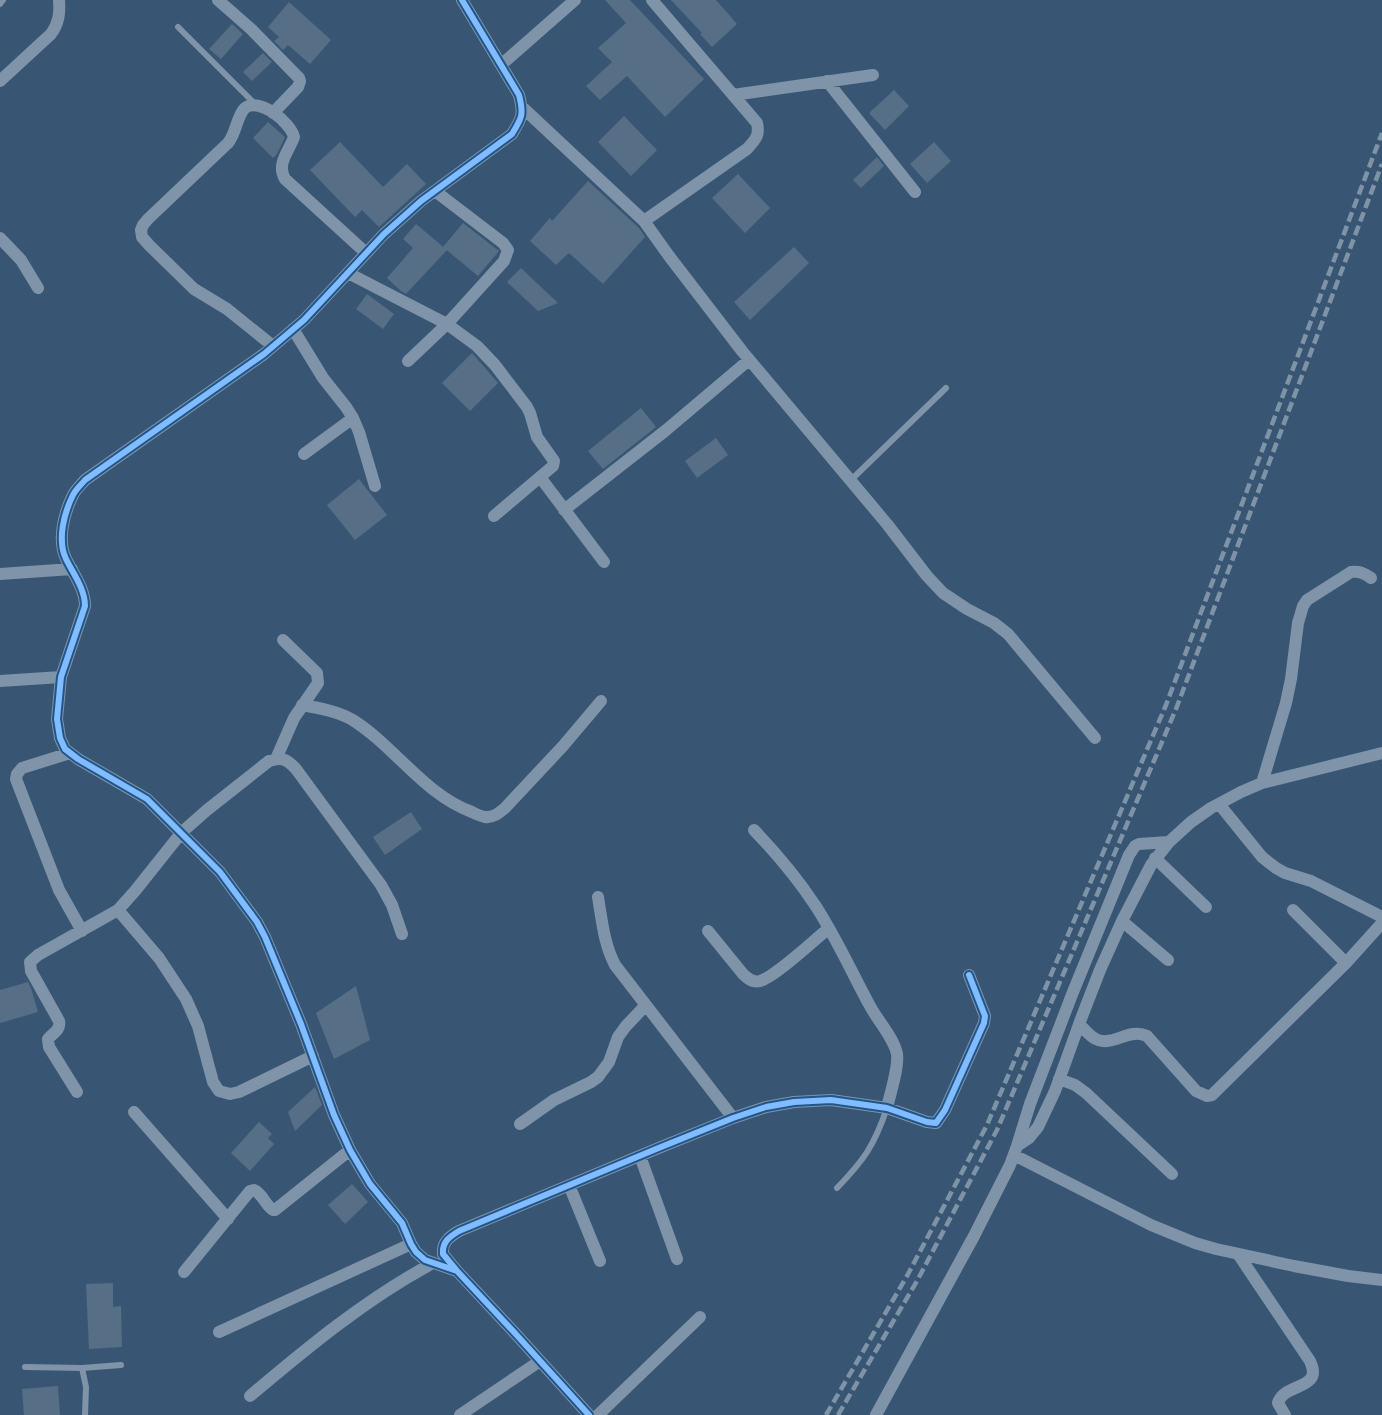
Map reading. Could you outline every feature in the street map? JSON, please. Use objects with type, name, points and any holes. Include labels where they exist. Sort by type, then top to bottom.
[{"type":"street","points":[[0,81],[57,26],[59,0]]},
{"type":"street","points":[[218,0],[251,29],[299,78],[298,87],[273,113]]},
{"type":"street","points":[[457,1271],[420,1256],[411,1244],[402,1223],[370,1184],[350,1150],[334,1115],[276,961],[257,922],[220,872],[147,799],[65,749],[60,738],[57,719],[61,677],[85,606],[85,595],[65,555],[62,537],[64,518],[74,493],[84,480],[264,354],[304,320],[384,234],[422,201],[512,134],[521,121],[522,107],[519,95],[462,0]]},
{"type":"street","points":[[501,65],[575,0]]},
{"type":"street","points":[[645,221],[747,149],[759,131],[757,123],[652,0]]},
{"type":"street","points":[[733,95],[873,75]]},
{"type":"street","points":[[827,81],[915,192]]},
{"type":"street","points":[[273,346],[227,309],[194,289],[149,245],[142,237],[141,230],[148,219],[233,138],[242,112],[246,108],[262,106],[287,124],[294,137],[284,157],[281,173],[366,253]]},
{"type":"street","points":[[522,107],[645,221],[749,360],[887,524],[927,576],[943,593],[994,623],[1008,634],[1095,738]]},
{"type":"street","points":[[408,360],[447,324],[504,261],[508,250],[503,243],[435,191]]},
{"type":"street","points":[[0,238],[21,260],[38,288]]},
{"type":"street","points":[[348,273],[447,324],[477,346],[507,379],[527,407],[537,437],[554,461],[553,466],[494,516]]},
{"type":"street","points":[[293,329],[323,378],[353,418],[375,486]]},
{"type":"street","points":[[564,510],[665,431],[749,360]]},
{"type":"street","points":[[304,454],[353,418]]},
{"type":"street","points":[[540,477],[604,562]]},
{"type":"street","points":[[0,574],[72,569]]},
{"type":"street","points":[[1262,783],[1286,703],[1298,622],[1303,606],[1307,600],[1351,572],[1364,573],[1371,578]]},
{"type":"street","points":[[276,759],[285,736],[302,705],[318,683],[316,673],[283,640]]},
{"type":"street","points":[[0,681],[61,677]]},
{"type":"street","points":[[302,705],[326,709],[351,719],[444,798],[484,817],[499,814],[563,746],[601,700]]},
{"type":"street","points":[[70,753],[22,768],[16,779],[59,890],[82,931]]},
{"type":"street","points":[[1015,1151],[1038,1126],[1055,1090],[1100,970],[1122,921],[1155,858],[1169,842],[1191,822],[1219,804],[1262,783],[1382,753]]},
{"type":"street","points":[[77,1092],[49,1047],[48,1039],[60,1025],[30,962],[118,910],[182,832],[269,762],[283,759],[297,769],[381,885],[392,904],[402,934]]},
{"type":"street","points":[[1219,804],[1262,857],[1276,868],[1311,881],[1382,917]]},
{"type":"street","points":[[754,830],[780,857],[816,907],[871,1008],[892,1040],[897,1052],[898,1064],[887,1108]]},
{"type":"street","points":[[876,1415],[974,1236],[1015,1151],[1030,1104],[1073,992],[1129,855],[1139,844],[1169,842]]},
{"type":"street","points":[[1155,858],[1206,907]]},
{"type":"street","points":[[598,897],[604,939],[615,965],[733,1118]]},
{"type":"street","points":[[118,910],[159,958],[186,999],[198,1026],[213,1082],[219,1091],[230,1094],[239,1092],[313,1056]]},
{"type":"street","points":[[1293,910],[1346,963]]},
{"type":"street","points":[[1122,921],[1168,960]]},
{"type":"street","points":[[1079,1024],[1094,1038],[1103,1041],[1135,1033],[1147,1036],[1196,1091],[1207,1096],[1212,1095],[1346,963],[1382,923]]},
{"type":"street","points":[[708,932],[753,982],[773,974],[828,928]]},
{"type":"street","points":[[589,1415],[443,1254],[444,1243],[448,1238],[459,1231],[569,1185],[733,1118],[766,1107],[794,1102],[831,1100],[887,1108],[932,1124],[936,1123],[983,1029],[985,1016],[969,975]]},
{"type":"street","points":[[520,1124],[554,1100],[598,1077],[609,1062],[618,1037],[646,1005]]},
{"type":"street","points":[[1059,1079],[1075,1085],[1086,1093],[1172,1174]]},
{"type":"street","points":[[134,1112],[228,1219]]},
{"type":"street","points":[[184,1272],[252,1190],[259,1192],[270,1208],[275,1210],[350,1150]]},
{"type":"street","points":[[1015,1151],[1151,1226],[1195,1243],[1348,1276],[1382,1280]]},
{"type":"street","points":[[640,1156],[677,1259]]},
{"type":"street","points":[[569,1185],[600,1262]]},
{"type":"street","points":[[219,1332],[411,1244]]},
{"type":"street","points":[[1238,1254],[1313,1368],[1311,1379],[1283,1394],[1280,1399],[1278,1403],[1285,1415]]},
{"type":"street","points":[[250,1396],[351,1314],[433,1263]]},
{"type":"street","points":[[598,1415],[699,1317]]},
{"type":"street","points":[[460,1415],[540,1361]]},
{"type":"lane","points":[[0,4],[3,0]]},
{"type":"lane","points":[[178,27],[256,105]]},
{"type":"lane","points":[[850,480],[946,388]]},
{"type":"lane","points":[[837,1188],[858,1166],[869,1150],[887,1108]]},
{"type":"lane","points":[[25,1367],[82,1368],[121,1365]]},
{"type":"lane","points":[[82,1368],[86,1387],[85,1415]]},
{"type":"building","points":[[605,0],[630,0],[704,79],[665,117],[627,76],[600,100],[586,86],[612,62],[598,48],[626,23]]},
{"type":"building","points":[[671,0],[716,0],[737,24],[712,47]]},
{"type":"building","points":[[289,2],[331,40],[310,64],[288,45],[283,50],[274,41],[279,37],[268,27]]},
{"type":"building","points":[[232,24],[243,34],[221,59],[209,49]]},
{"type":"building","points":[[263,53],[272,62],[252,81],[243,72]]},
{"type":"building","points":[[894,90],[909,106],[885,130],[869,113]]},
{"type":"building","points":[[624,116],[657,150],[631,176],[598,142]]},
{"type":"building","points":[[268,122],[285,137],[273,158],[253,138]]},
{"type":"building","points":[[340,142],[383,187],[407,164],[426,184],[379,227],[362,210],[355,217],[310,170]]},
{"type":"building","points":[[934,142],[951,161],[927,183],[910,164]]},
{"type":"building","points":[[877,157],[884,166],[861,188],[853,180]]},
{"type":"building","points":[[738,174],[770,208],[745,233],[712,198]]},
{"type":"building","points":[[588,181],[639,228],[645,237],[603,284],[569,253],[556,265],[530,241],[550,218],[552,221]]},
{"type":"building","points":[[463,223],[499,251],[478,276],[443,247]]},
{"type":"building","points":[[416,224],[447,250],[406,294],[387,278],[413,248],[403,239]]},
{"type":"building","points":[[794,247],[809,263],[750,320],[734,302]]},
{"type":"building","points":[[521,268],[558,303],[538,311],[507,282]]},
{"type":"building","points":[[367,294],[394,314],[383,329],[356,309]]},
{"type":"building","points":[[472,353],[498,383],[470,411],[442,383]]},
{"type":"building","points":[[641,408],[656,427],[603,469],[588,451]]},
{"type":"building","points":[[716,438],[728,455],[697,478],[685,461]]},
{"type":"building","points":[[359,479],[387,515],[355,540],[327,505]]},
{"type":"building","points":[[411,812],[422,829],[385,855],[373,837]]},
{"type":"building","points":[[28,982],[38,1012],[0,1023],[0,990]]},
{"type":"building","points":[[356,986],[370,1040],[334,1059],[316,1013]]},
{"type":"building","points":[[315,1087],[322,1105],[295,1131],[288,1112]]},
{"type":"building","points":[[259,1122],[272,1134],[268,1138],[274,1144],[250,1171],[231,1153]]},
{"type":"building","points":[[352,1184],[368,1202],[345,1224],[328,1205]]},
{"type":"building","points":[[113,1283],[113,1307],[121,1306],[122,1347],[89,1349],[86,1284]]},
{"type":"building","points":[[58,1386],[60,1415],[24,1415],[22,1389]]},
{"type":"railway","points":[[826,1415],[907,1276],[987,1125],[1166,705],[1382,133]]},
{"type":"railway","points":[[838,1415],[917,1281],[997,1130],[1176,709],[1382,164]]},
{"type":"cycle path","points":[[457,1271],[425,1260],[416,1252],[402,1223],[370,1184],[350,1150],[334,1115],[301,1024],[257,922],[220,872],[147,799],[65,749],[60,738],[57,719],[61,677],[85,606],[81,588],[66,559],[62,544],[64,518],[76,491],[85,480],[264,354],[304,320],[384,234],[421,201],[512,134],[518,124],[522,111],[519,95],[462,0]]},
{"type":"cycle path","points":[[589,1415],[443,1254],[447,1240],[459,1231],[661,1147],[766,1107],[794,1102],[831,1100],[887,1108],[936,1123],[945,1110],[984,1023],[985,1016],[969,975]]}]
